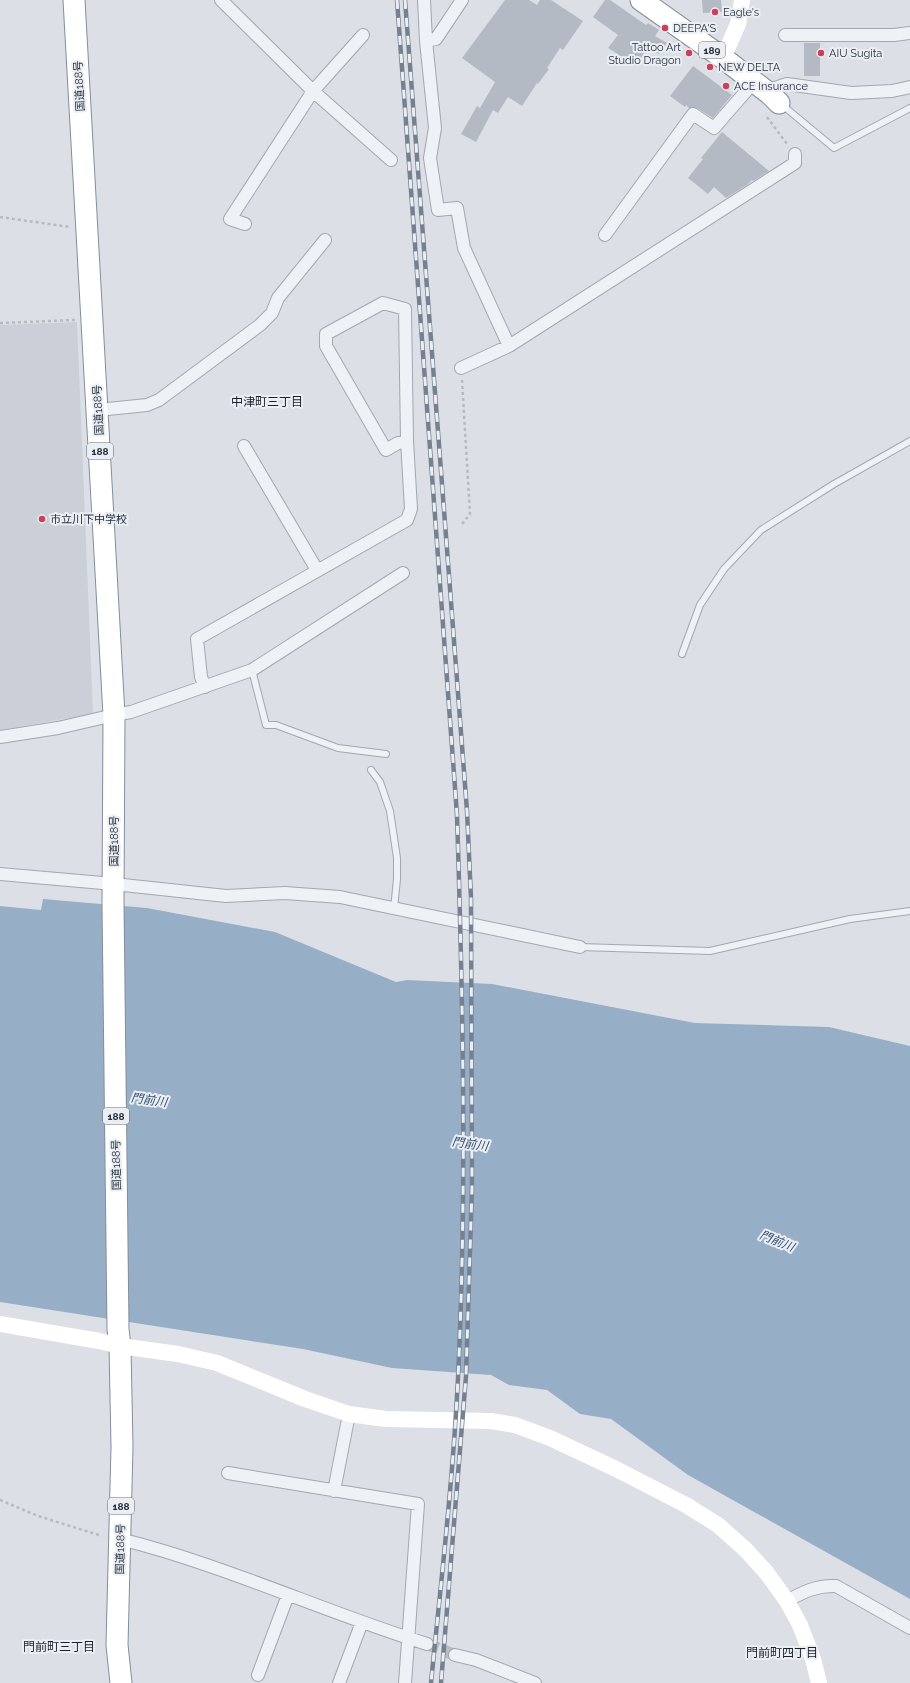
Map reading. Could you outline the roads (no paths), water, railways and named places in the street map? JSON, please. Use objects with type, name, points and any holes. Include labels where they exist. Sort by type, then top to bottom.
[{"type":"highway","name":"国道188号","points":[[74,0],[114,715],[114,894],[119,1338],[122,1447],[117,1645],[121,1683]]},
{"type":"highway","name":"189","points":[[641,0],[723,58],[767,98]]},
{"type":"street","points":[[221,0],[313,91],[391,160]]},
{"type":"street","points":[[424,0],[426,41],[435,128],[430,158],[438,210],[457,208],[464,248],[509,346]]},
{"type":"street","points":[[426,41],[436,39],[462,0]]},
{"type":"street","points":[[723,58],[738,24],[742,0]]},
{"type":"street","points":[[785,35],[894,35],[910,33]]},
{"type":"street","points":[[245,224],[230,219],[313,91],[363,35]]},
{"type":"street","points":[[605,235],[693,114],[714,128],[767,98],[775,88],[787,84],[851,93],[892,92],[910,87]]},
{"type":"street","points":[[461,368],[509,346],[795,163],[795,154]]},
{"type":"street","points":[[98,410],[147,405],[159,400],[260,325],[272,313],[278,298],[325,240]]},
{"type":"street","points":[[205,687],[201,677],[197,639],[316,570],[407,520],[411,509],[407,441],[405,309],[383,303],[326,334],[326,346],[386,450],[398,443],[407,441]]},
{"type":"street","points":[[244,446],[316,570]]},
{"type":"street","points":[[0,737],[58,728],[131,712],[252,670],[403,573]]},
{"type":"street","points":[[0,874],[114,894],[226,896],[285,893],[340,897],[580,947]]},
{"type":"street","points":[[0,1324],[98,1341],[119,1338],[217,1363],[305,1399],[349,1414],[386,1419],[491,1421],[515,1425],[550,1438],[662,1492],[718,1525],[746,1550],[766,1572],[787,1601],[800,1625],[814,1659],[819,1683]]},
{"type":"street","points":[[334,1491],[349,1414]]},
{"type":"street","points":[[228,1473],[418,1504],[404,1683]]},
{"type":"street","points":[[120,1539],[140,1544],[235,1575],[362,1622],[427,1644]]},
{"type":"street","points":[[787,1601],[804,1592],[824,1585],[836,1586],[910,1628]]},
{"type":"street","points":[[258,1675],[288,1595]]},
{"type":"street","points":[[339,1683],[362,1622]]},
{"type":"street","points":[[455,1655],[476,1660],[535,1683]]},
{"type":"lane","points":[[767,98],[834,148],[910,108]]},
{"type":"lane","points":[[682,654],[700,605],[724,569],[761,530],[834,484],[910,441]]},
{"type":"lane","points":[[252,670],[266,725],[276,725],[338,748],[386,754]]},
{"type":"lane","points":[[371,770],[380,782],[390,811],[397,858],[397,879],[394,908]]},
{"type":"lane","points":[[580,947],[710,950],[850,919],[910,911]]},
{"type":"water","name":"門前川","points":[[43,899],[147,908],[275,932],[396,982],[407,980],[492,984],[695,1023],[829,1027],[910,1046],[910,1599],[688,1475],[611,1419],[580,1414],[547,1390],[509,1385],[491,1375],[392,1368],[303,1349],[0,1302],[0,906],[41,910]]},
{"type":"tunnel","points":[[427,1644],[455,1655]]},
{"type":"railway","points":[[397,0],[457,815],[461,956],[463,1096],[461,1308],[456,1416],[450,1493],[431,1683]]},
{"type":"railway","points":[[405,0],[467,811],[471,898],[472,1189],[466,1376],[441,1683]]},
{"type":"place","name":"Eagle's","points":[[715,12]]},
{"type":"place","name":"DEEPA'S","points":[[665,28]]},
{"type":"place","name":"Tattoo Art Studio Dragon","points":[[689,53]]},
{"type":"place","name":"AIU Sugita","points":[[821,53]]},
{"type":"place","name":"NEW DELTA","points":[[710,67]]},
{"type":"place","name":"ACE Insurance","points":[[726,86]]},
{"type":"place","name":"市立川下中学校","points":[[42,519]]},
{"type":"district","name":"中津町三丁目","points":[[267,402]]},
{"type":"district","name":"門前町三丁目","points":[[59,1647]]},
{"type":"district","name":"門前町四丁目","points":[[782,1653]]}]
